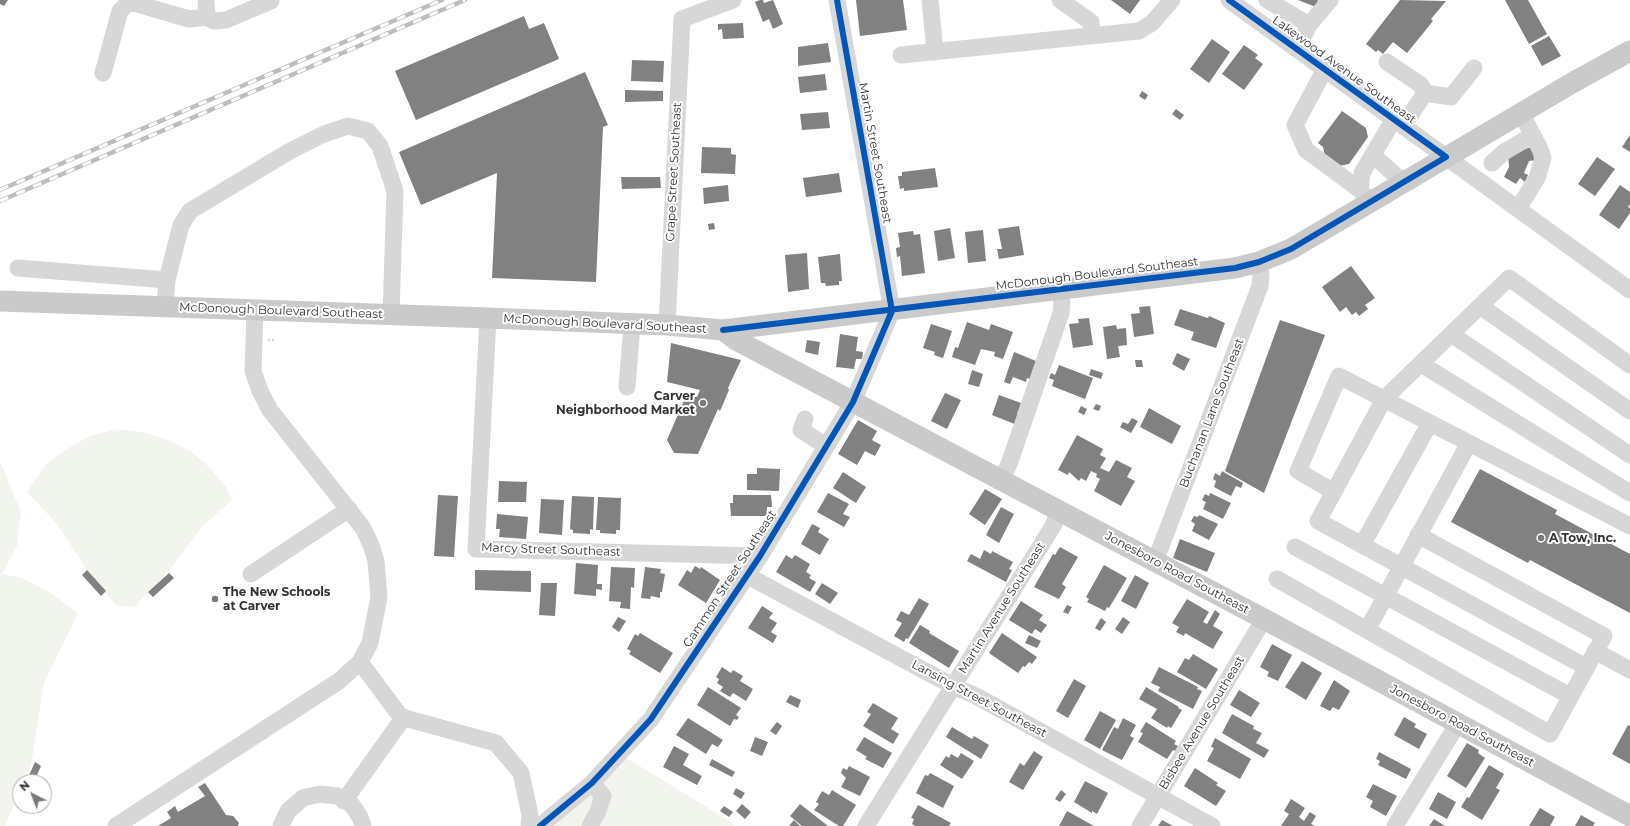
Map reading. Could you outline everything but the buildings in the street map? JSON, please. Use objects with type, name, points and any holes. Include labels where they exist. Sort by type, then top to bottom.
[{"type":"main road","name":"McDonough Boulevard Southeast","points":[[0,301],[488,318],[632,325],[667,325],[723,330],[892,311],[1235,268],[1259,262],[1290,249],[1365,196],[1403,182],[1630,51]]},
{"type":"main road","name":"Jonesboro Road Southeast","points":[[723,330],[736,340],[1629,813]]},
{"type":"street","points":[[103,73],[120,11],[127,4],[134,3],[189,19],[207,8],[214,21],[226,20],[272,0]]},
{"type":"street","name":"Grape Street Southeast","points":[[667,325],[682,19],[733,0]]},
{"type":"street","name":"Martin Street Southeast","points":[[837,0],[892,311]]},
{"type":"street","points":[[930,0],[935,52]]},
{"type":"street","points":[[1060,0],[1091,22],[1092,35]]},
{"type":"street","points":[[901,55],[1139,31],[1152,23],[1172,0]]},
{"type":"street","name":"Lakewood Avenue Southeast","points":[[1230,0],[1630,290]]},
{"type":"street","points":[[1267,0],[1309,25]]},
{"type":"street","points":[[1297,49],[1309,25],[1330,0]]},
{"type":"street","points":[[1387,62],[1421,85],[1425,93]]},
{"type":"street","points":[[1425,93],[1451,97],[1474,68]]},
{"type":"street","points":[[1325,69],[1295,125],[1306,150],[1365,196]]},
{"type":"street","points":[[1365,196],[1362,173],[1373,155],[1398,123],[1425,93]]},
{"type":"street","points":[[1518,209],[1537,178],[1542,166],[1543,158],[1540,149],[1521,113]]},
{"type":"street","points":[[165,307],[168,280],[181,225],[190,211],[290,151],[324,134],[348,126],[368,131],[380,146],[395,191],[391,315]]},
{"type":"street","points":[[1492,163],[1504,152],[1533,135]]},
{"type":"street","points":[[1373,155],[1403,182]]},
{"type":"street","name":"Buchanan Lane Southeast","points":[[1155,562],[1260,286],[1261,275],[1259,262]]},
{"type":"street","points":[[18,268],[168,280]]},
{"type":"street","points":[[1586,667],[1318,521],[1384,399],[1509,278],[1630,365]]},
{"type":"street","points":[[1001,480],[1010,464],[1061,312],[1062,302],[1059,290]]},
{"type":"street","points":[[1480,306],[1630,411]]},
{"type":"street","points":[[116,826],[339,680],[360,662],[370,643],[379,597],[371,545],[363,528],[270,410],[260,391],[253,371],[255,311]]},
{"type":"street","name":"Gammon Street Southeast","points":[[540,826],[592,783],[651,719],[760,556],[853,402],[892,311]]},
{"type":"street","name":"Marcy Street Southeast","points":[[488,318],[476,549],[760,556]]},
{"type":"street","points":[[627,387],[632,325]]},
{"type":"street","points":[[1451,334],[1630,454]]},
{"type":"street","points":[[1421,364],[1630,493]]},
{"type":"street","points":[[1334,492],[1298,471],[1339,376],[1630,526]]},
{"type":"street","points":[[805,419],[801,430],[826,446]]},
{"type":"street","points":[[1362,545],[1430,423]]},
{"type":"street","points":[[1367,630],[1468,443]]},
{"type":"street","points":[[251,574],[349,509]]},
{"type":"street","name":"Martin Avenue Southeast","points":[[866,826],[1053,526],[1059,511]]},
{"type":"street","points":[[1277,579],[1550,734],[1604,636],[1418,535]]},
{"type":"street","points":[[1295,547],[1570,696]]},
{"type":"street","name":"Lansing Street Southeast","points":[[746,575],[953,686],[976,696],[1212,826]]},
{"type":"street","name":"Bisbee Avenue Southeast","points":[[1140,826],[1264,619]]},
{"type":"street","points":[[1595,651],[1630,670]]},
{"type":"street","points":[[360,662],[401,717],[496,742],[521,773],[530,815],[529,826]]},
{"type":"street","points":[[344,800],[404,718]]},
{"type":"street","points":[[1396,826],[1458,723]]},
{"type":"street","points":[[590,826],[598,811],[603,796],[592,783]]},
{"type":"street","points":[[281,826],[288,811],[303,798],[320,794],[338,796],[344,800],[352,806],[360,817],[363,826]]},
{"type":"shaded area","points":[[115,429],[142,432],[169,440],[192,452],[210,468],[226,487],[232,500],[202,527],[167,573],[134,607],[117,606],[87,570],[57,524],[27,492],[46,464],[70,447],[90,436]]},
{"type":"shaded area","points":[[0,461],[21,512],[17,546],[2,574],[22,578],[49,592],[78,613],[44,683],[31,765],[27,774],[12,774],[12,809],[5,826],[0,826]]},
{"type":"shaded area","points":[[625,757],[731,822],[734,826],[550,826]]},
{"type":"railway","points":[[0,190],[442,0]]},
{"type":"railway","points":[[0,201],[465,0]]},
{"type":"cycle path","points":[[540,826],[592,783],[651,719],[760,556],[853,402],[892,311],[837,0]]},
{"type":"cycle path","points":[[723,330],[1235,268],[1259,262],[1291,249],[1446,157],[1229,0]]},
{"type":"place","name":"Carver Neighborhood Market","points":[[703,403]]},
{"type":"place","name":"A Tow, Inc.","points":[[1541,538]]},
{"type":"place","name":"The New Schools at Carver","points":[[215,599]]}]
